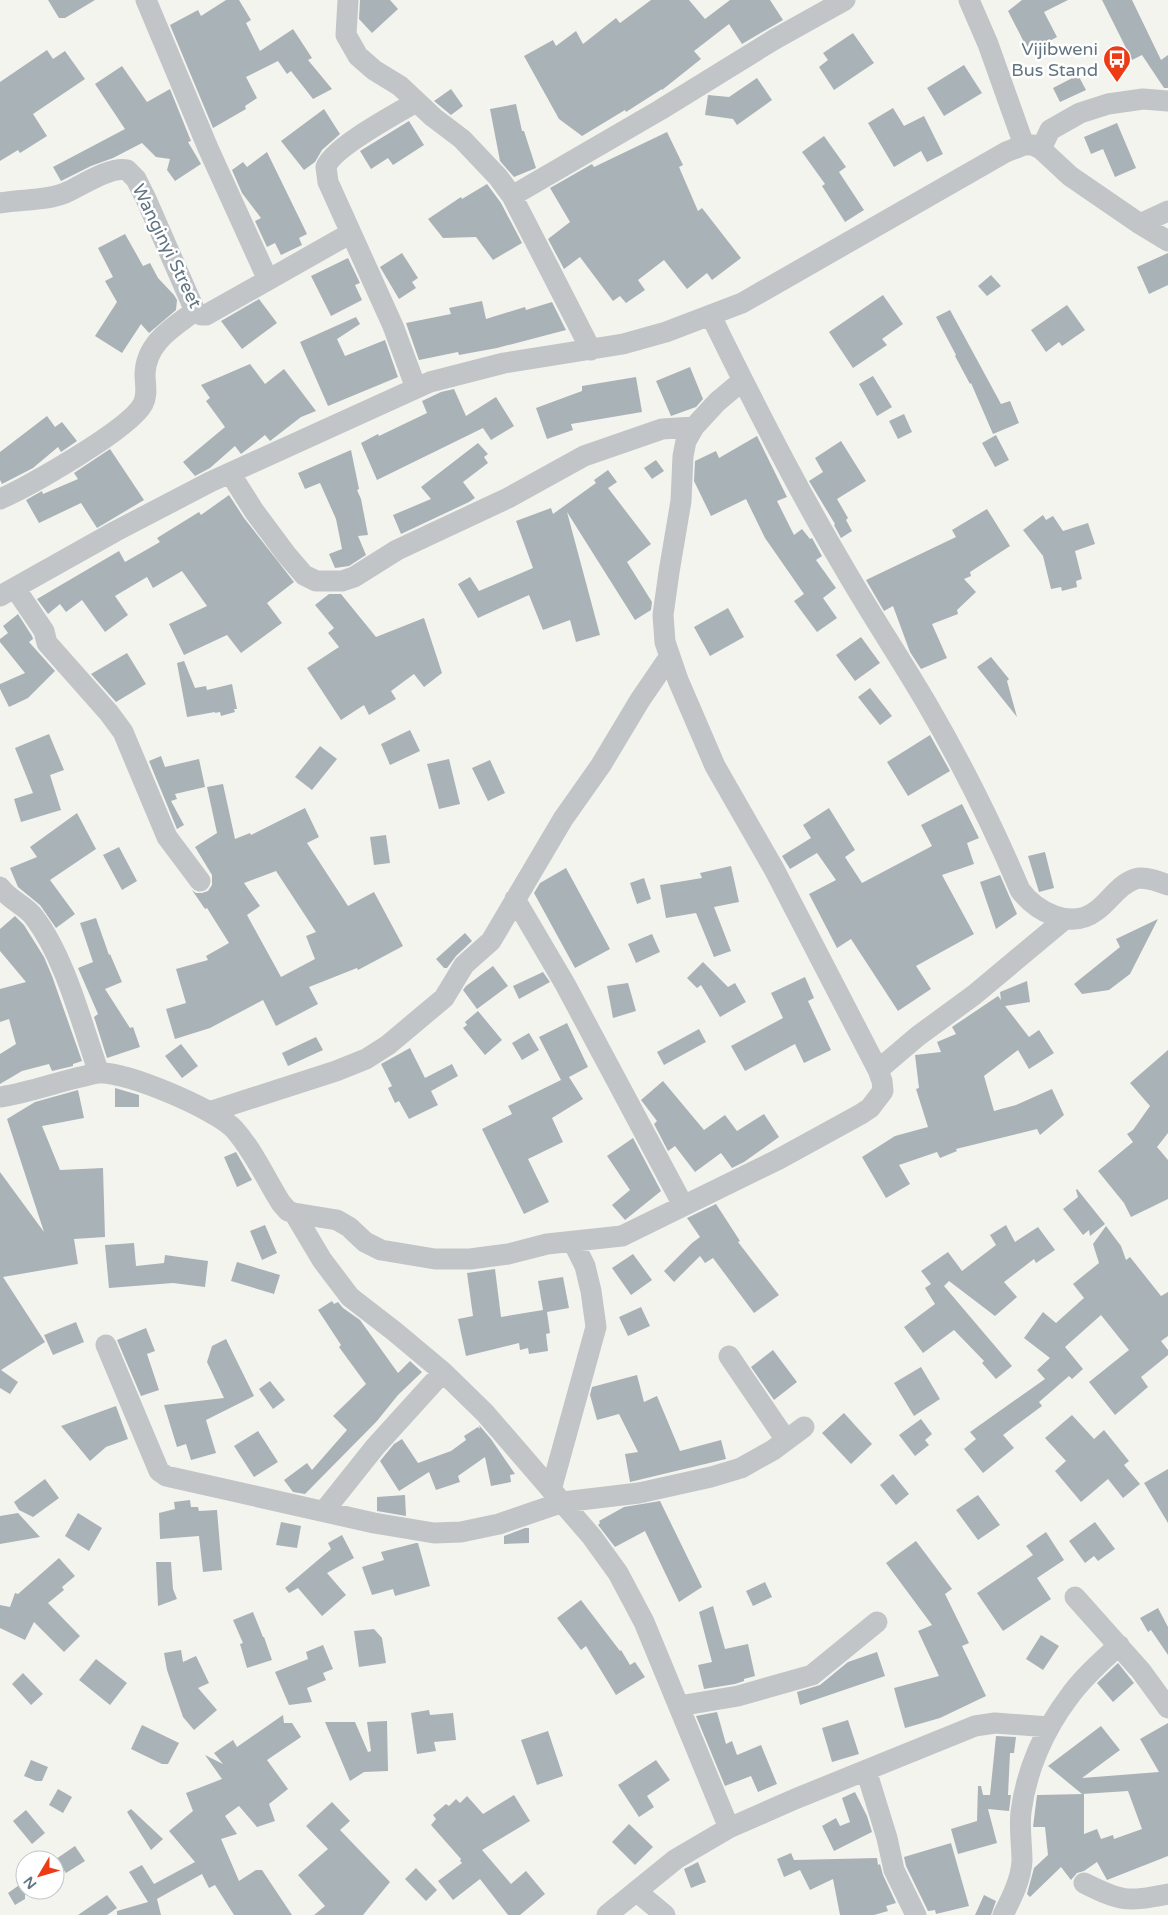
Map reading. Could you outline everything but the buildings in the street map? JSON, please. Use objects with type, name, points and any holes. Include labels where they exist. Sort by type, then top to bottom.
[{"type":"street","points":[[146,0],[208,148],[268,280]]},
{"type":"street","points":[[348,0],[346,35],[358,56],[374,70],[400,86],[476,153],[498,177],[512,196],[591,350]]},
{"type":"street","points":[[512,196],[660,110],[775,39],[845,0]]},
{"type":"street","points":[[969,0],[1033,147],[1070,176],[1168,241]]},
{"type":"street","points":[[200,882],[167,837],[123,732],[109,713],[47,643],[44,632],[7,592],[116,531],[230,473],[430,382],[504,363],[623,344],[658,335],[711,316],[742,303],[1006,152],[1033,147],[1050,130],[1080,113],[1108,104],[1143,100],[1168,101]]},
{"type":"street","points":[[416,102],[360,136],[331,158],[327,163],[326,173],[328,182],[393,326],[416,388]]},
{"type":"street","name":"Wanginyi Street","points":[[0,203],[50,197],[65,193],[110,172],[119,169],[127,170],[136,179],[146,199],[195,312],[201,315],[206,315],[351,233]]},
{"type":"street","points":[[1140,224],[1168,211]]},
{"type":"street","points":[[0,499],[19,491],[62,465],[100,441],[136,414],[147,393],[145,373],[150,350],[160,338],[195,312]]},
{"type":"street","points":[[711,316],[742,381],[842,564],[954,752],[986,814],[1020,890],[1033,904],[1049,914],[1065,919],[1080,918],[1095,912],[1122,886],[1135,879],[1144,878],[1168,885]]},
{"type":"street","points":[[0,1097],[15,1095],[64,1080],[99,1073],[120,1074],[134,1079],[221,1118],[234,1129],[288,1211],[337,1220],[349,1227],[365,1242],[381,1250],[435,1259],[470,1259],[508,1254],[547,1244],[622,1236],[779,1159],[866,1111],[883,1091],[878,1070],[774,869],[715,766],[678,680],[665,642],[663,615],[668,572],[681,501],[683,456],[686,440],[694,427],[717,402],[742,381]]},
{"type":"street","points":[[230,473],[254,511],[304,575],[316,581],[342,581],[360,573],[397,550],[508,498],[584,456],[662,430],[694,427]]},
{"type":"street","points":[[209,1112],[336,1071],[366,1059],[388,1045],[444,998],[464,965],[491,941],[514,899],[563,819],[601,765],[640,700],[670,656]]},
{"type":"street","points":[[0,887],[10,898],[29,912],[42,928],[65,975],[99,1073]]},
{"type":"street","points":[[514,899],[565,984],[683,1205]]},
{"type":"street","points":[[878,1070],[974,995],[1065,919]]},
{"type":"street","points":[[294,1213],[322,1260],[350,1297],[443,1372],[486,1413],[592,1537],[618,1573],[644,1622],[729,1828]]},
{"type":"street","points":[[557,1496],[596,1327],[585,1266],[573,1242]]},
{"type":"street","points":[[106,1345],[159,1471],[166,1476],[374,1523],[434,1533],[461,1532],[499,1524],[557,1496],[639,1492],[711,1477],[741,1468],[773,1450],[804,1427]]},
{"type":"street","points":[[729,1356],[786,1440]]},
{"type":"street","points":[[324,1511],[375,1447],[443,1372]]},
{"type":"street","points":[[1075,1597],[1141,1671],[1168,1708]]},
{"type":"street","points":[[679,1706],[738,1696],[812,1675],[877,1622]]},
{"type":"street","points":[[1003,1915],[1016,1885],[1022,1863],[1020,1814],[1025,1782],[1049,1727],[1069,1697],[1089,1673],[1119,1645]]},
{"type":"street","points":[[607,1915],[676,1859],[729,1828],[974,1726],[995,1723],[1049,1727]]},
{"type":"street","points":[[866,1770],[894,1870],[916,1915]]},
{"type":"street","points":[[1084,1883],[1111,1896],[1134,1901],[1168,1894]]},
{"type":"street","points":[[636,1890],[665,1915]]},
{"type":"place","name":"Vijibweni Bus Stand","points":[[1117,83]]}]
